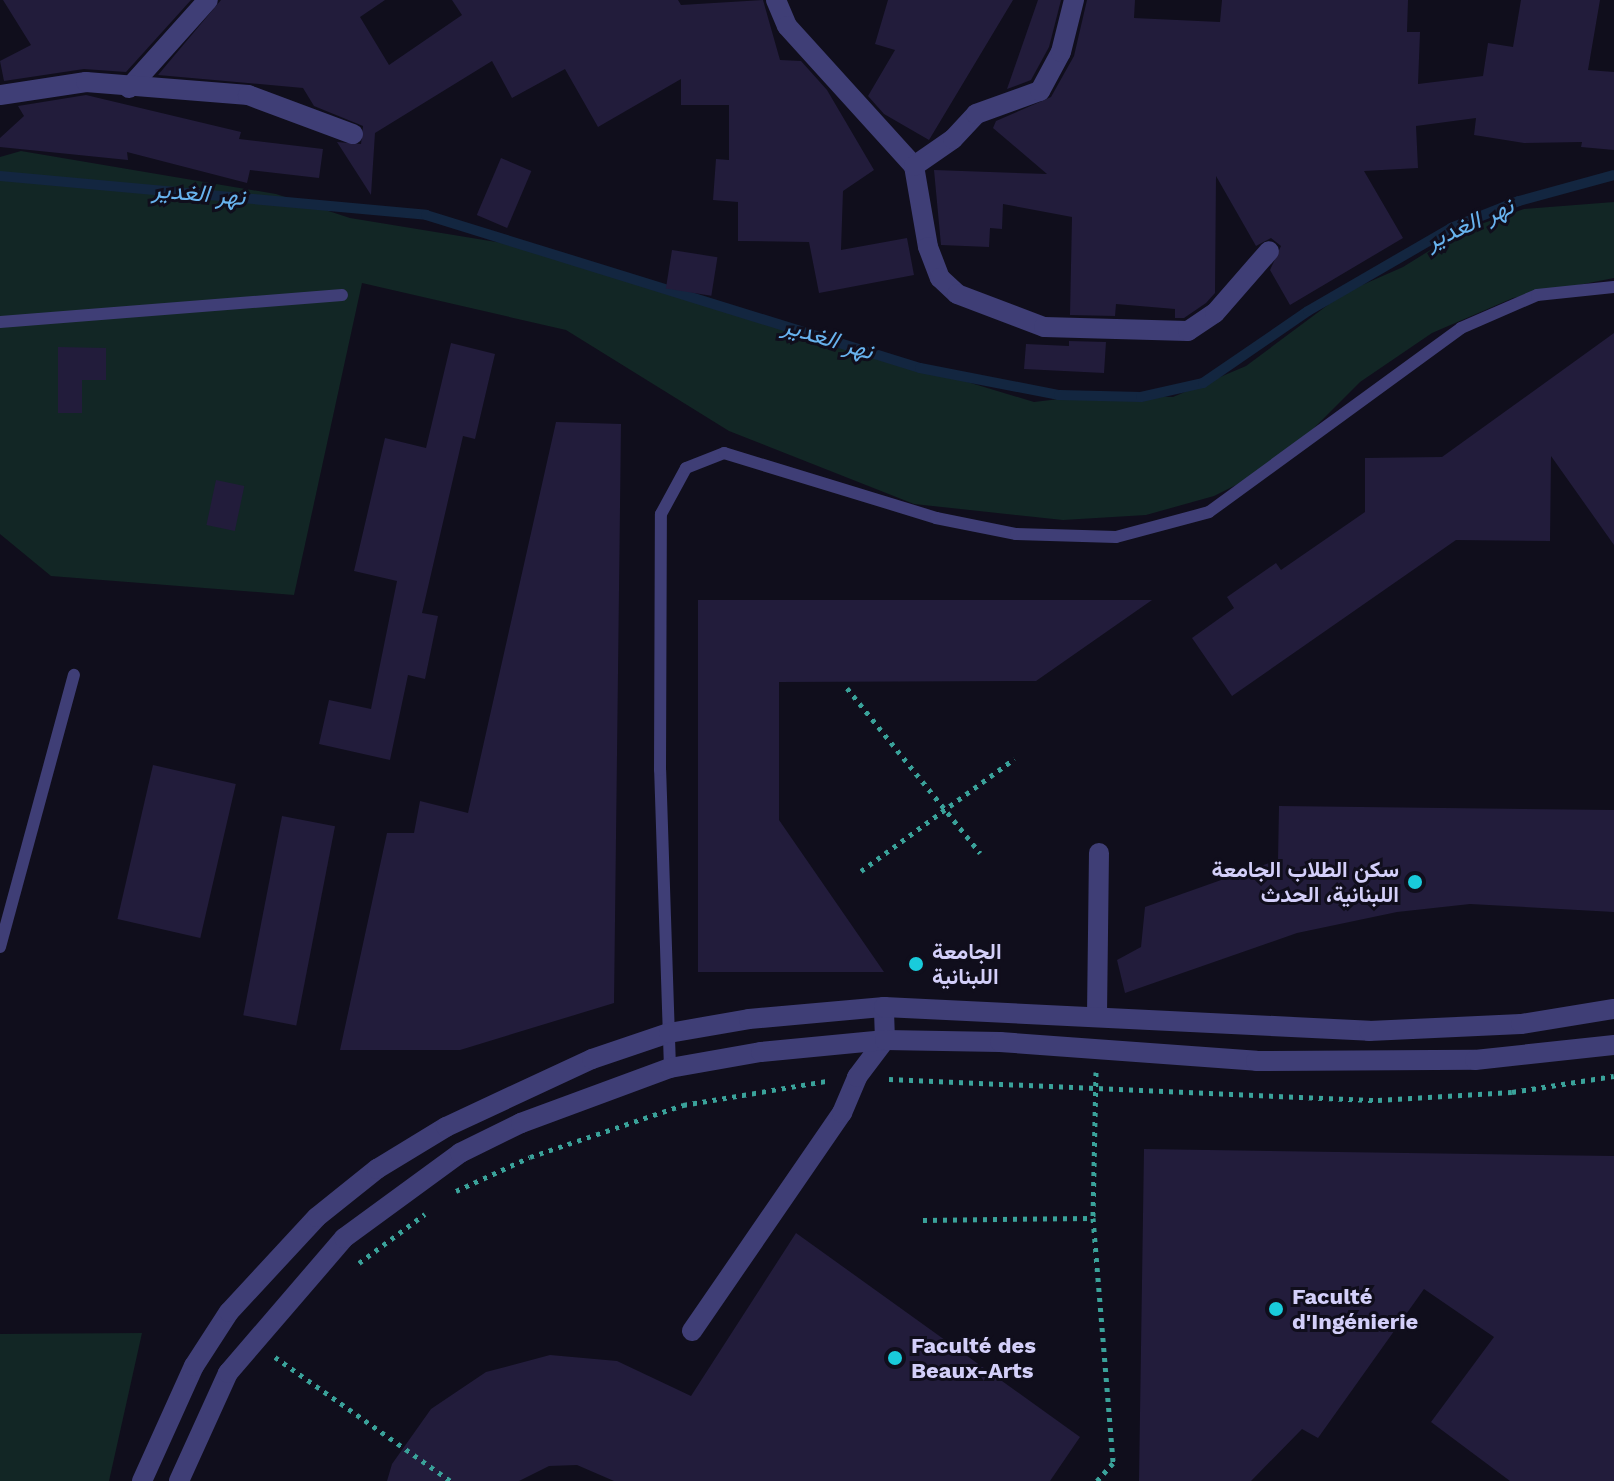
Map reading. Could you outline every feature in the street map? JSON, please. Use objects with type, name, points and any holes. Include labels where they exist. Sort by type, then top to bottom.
[{"type":"street","points":[[129,88],[208,0]]},
{"type":"street","points":[[776,0],[787,26],[914,166],[928,247],[940,278],[957,294],[1044,327],[1188,331],[1215,313],[1269,251]]},
{"type":"street","points":[[914,166],[983,110],[1040,91],[1061,52],[1074,0]]},
{"type":"street","points":[[0,95],[86,82],[129,88],[248,95],[353,134]]},
{"type":"street","points":[[1097,1015],[1099,853]]},
{"type":"street","points":[[692,1331],[842,1113],[857,1077],[885,1040],[884,1007]]},
{"type":"street","points":[[142,1481],[194,1366],[229,1312],[317,1217],[377,1169],[446,1127],[592,1059],[669,1033],[749,1019],[884,1007],[1097,1015],[1253,1029],[1369,1031],[1521,1024],[1614,1009]]},
{"type":"street","points":[[179,1481],[228,1373],[344,1238],[460,1153],[521,1123],[670,1068],[761,1052],[885,1040],[1096,1048],[1256,1061],[1475,1060],[1614,1045]]},
{"type":"lane","points":[[670,1068],[660,770],[661,514],[686,468],[724,453],[936,518],[1016,534],[1116,537],[1209,512],[1461,328],[1537,295],[1614,287]]},
{"type":"lane","points":[[0,322],[342,295]]},
{"type":"lane","points":[[0,947],[74,675]]},
{"type":"path","points":[[847,688],[942,810],[980,853]]},
{"type":"path","points":[[861,871],[1014,759]]},
{"type":"path","points":[[1096,1048],[1093,1218],[1113,1463],[1097,1481]]},
{"type":"path","points":[[453,1193],[530,1157],[683,1105],[857,1077],[1378,1100],[1512,1092],[1614,1076]]},
{"type":"path","points":[[350,1269],[430,1211]]},
{"type":"path","points":[[923,1220],[1093,1218]]},
{"type":"path","points":[[266,1369],[283,1346]]},
{"type":"path","points":[[274,1356],[451,1481]]},
{"type":"green space","points":[[21,151],[276,194],[350,218],[514,245],[1034,402],[1101,394],[1173,397],[1246,366],[1344,293],[1403,267],[1461,231],[1524,209],[1614,202],[1614,278],[1513,298],[1432,333],[1360,382],[1304,438],[1246,480],[1214,496],[1146,515],[1063,520],[914,504],[729,431],[566,330],[362,283],[294,595],[51,576],[0,534],[0,157]]},
{"type":"green space","points":[[142,1333],[109,1481],[0,1481],[0,1334]]},
{"type":"building","points":[[3,0],[191,0],[126,72],[84,69],[4,81],[0,61],[31,45]]},
{"type":"building","points":[[221,0],[385,0],[360,17],[389,65],[462,15],[452,0],[678,0],[681,5],[763,0],[780,60],[801,61],[827,90],[874,170],[843,191],[841,250],[907,238],[914,275],[819,293],[809,242],[738,241],[738,202],[713,200],[716,159],[729,160],[729,105],[681,105],[681,79],[598,127],[565,69],[512,98],[492,61],[375,133],[371,195],[337,142],[361,144],[363,126],[314,106],[303,88],[158,75]]},
{"type":"building","points":[[888,0],[1013,0],[929,140],[884,114],[868,96],[895,50],[875,44]]},
{"type":"building","points":[[1038,0],[1061,0],[1049,47],[1031,80],[1007,89]]},
{"type":"building","points":[[1087,0],[1135,0],[1134,18],[1220,22],[1222,0],[1408,0],[1407,32],[1420,32],[1418,84],[1483,76],[1488,43],[1513,47],[1521,0],[1600,0],[1588,70],[1614,72],[1614,150],[1581,147],[1582,142],[1524,143],[1474,135],[1476,118],[1416,126],[1418,168],[1364,171],[1403,238],[1290,305],[1270,270],[1281,246],[1271,238],[1256,246],[1216,176],[1215,293],[1206,303],[1184,318],[1175,318],[1175,309],[1116,304],[1115,316],[1070,315],[1072,217],[1003,204],[1002,229],[990,228],[989,247],[941,245],[934,170],[1047,174],[993,128],[996,121],[1051,97],[1074,56]]},
{"type":"building","points":[[86,95],[241,132],[239,139],[323,149],[319,178],[250,170],[247,183],[127,152],[128,160],[0,147],[0,138],[24,116],[18,106]]},
{"type":"building","points":[[501,158],[531,171],[507,228],[477,215]]},
{"type":"building","points":[[672,250],[717,257],[711,296],[666,289]]},
{"type":"building","points":[[1614,333],[1614,545],[1551,456],[1550,541],[1456,540],[1232,696],[1192,638],[1234,608],[1227,597],[1276,563],[1281,570],[1365,512],[1365,458],[1442,457]]},
{"type":"building","points":[[1069,341],[1106,342],[1104,373],[1024,369],[1026,344],[1069,346]]},
{"type":"building","points":[[451,343],[495,354],[475,439],[463,436],[422,613],[438,616],[425,679],[408,675],[390,760],[319,744],[329,700],[371,709],[397,581],[354,571],[385,438],[426,448]]},
{"type":"building","points":[[58,347],[106,348],[106,380],[82,380],[82,413],[58,413]]},
{"type":"building","points":[[556,422],[621,424],[614,1003],[460,1050],[340,1050],[387,833],[414,833],[420,801],[468,813]]},
{"type":"building","points":[[216,480],[244,486],[235,531],[206,525]]},
{"type":"building","points":[[698,600],[1152,600],[1036,681],[779,682],[779,820],[884,972],[698,972]]},
{"type":"building","points":[[153,765],[236,784],[200,938],[117,919]]},
{"type":"building","name":"سكن الطلاب الجامعة اللبنانية، الحدث","points":[[1279,806],[1614,810],[1614,912],[1470,904],[1397,912],[1297,933],[1125,993],[1117,960],[1141,947],[1145,907],[1278,860]]},
{"type":"building","points":[[282,816],[335,826],[296,1026],[243,1015]]},
{"type":"building","name":"Faculté d'Ingénierie","points":[[1144,1149],[1614,1156],[1614,1481],[1510,1481],[1431,1422],[1494,1337],[1424,1289],[1318,1438],[1302,1429],[1251,1481],[1139,1481]]},
{"type":"building","name":"Faculté des Beaux-Arts","points":[[796,1233],[1080,1437],[1050,1481],[614,1481],[577,1465],[549,1466],[519,1481],[387,1481],[392,1464],[431,1409],[486,1372],[550,1355],[617,1361],[691,1396]]},
{"type":"waterway","name":"نهر الغدير","points":[[0,176],[426,215],[920,368],[1059,395],[1141,397],[1203,383],[1308,311],[1451,228],[1519,201],[1614,175]]},
{"type":"place","name":"سكن الطلاب الجامعة اللبنانية، الحدث","points":[[1415,882]]},
{"type":"place","name":"الجامعة اللبنانية","points":[[916,964]]},
{"type":"place","name":"Faculté d'Ingénierie","points":[[1276,1309]]},
{"type":"place","name":"Faculté des Beaux-Arts","points":[[895,1358]]}]
